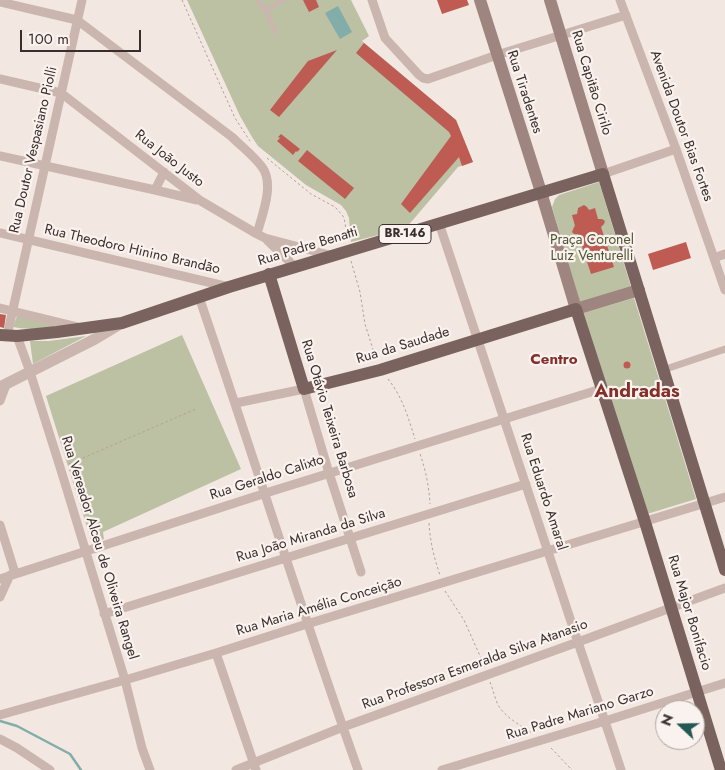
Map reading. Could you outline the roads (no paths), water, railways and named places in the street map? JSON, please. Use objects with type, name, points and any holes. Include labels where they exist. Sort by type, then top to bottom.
[{"type":"main road","name":"Rua Tiradentes","points":[[480,0],[541,192]]},
{"type":"main road","name":"Rua Capitão Cirilo","points":[[550,0],[603,174]]},
{"type":"main road","name":"BR-146","points":[[541,192],[603,174]]},
{"type":"main road","points":[[603,174],[725,570]]},
{"type":"main road","points":[[541,192],[576,309],[639,290]]},
{"type":"main road","name":"Rua Padre Benatti","points":[[199,297],[541,192]]},
{"type":"main road","name":"Rua Otávio Teixeira Barbosa","points":[[269,274],[304,389]]},
{"type":"main road","name":"BR-146","points":[[8,336],[87,329],[122,323],[199,297]]},
{"type":"main road","name":"Rua da Saudade","points":[[304,389],[380,370],[576,309]]},
{"type":"main road","name":"Rua Major Bonifacio","points":[[576,309],[645,522],[721,770]]},
{"type":"street","name":"Rua Doutor Vespasiano Piolli","points":[[8,336],[12,310],[82,0]]},
{"type":"street","points":[[372,0],[382,32],[388,42],[419,75],[428,79],[496,55],[626,15]]},
{"type":"street","name":"Avenida Doutor Bias Fortes","points":[[620,0],[676,149],[725,290]]},
{"type":"street","points":[[0,2],[78,20],[232,137],[264,169],[268,180],[269,188],[261,236]]},
{"type":"street","points":[[0,80],[61,93]]},
{"type":"street","name":"Rua João Justo","points":[[61,93],[201,201],[261,236]]},
{"type":"street","points":[[603,174],[676,149]]},
{"type":"street","points":[[0,156],[201,201]]},
{"type":"street","points":[[155,190],[164,172]]},
{"type":"street","name":"Rua Eduardo Amaral","points":[[440,223],[621,770]]},
{"type":"street","name":"Rua Theodoro Hinino Brandão","points":[[0,233],[229,287]]},
{"type":"street","points":[[261,236],[333,256]]},
{"type":"street","points":[[261,236],[295,267]]},
{"type":"street","points":[[714,258],[725,254]]},
{"type":"street","points":[[199,297],[236,403],[307,624],[358,770]]},
{"type":"street","points":[[0,308],[87,329],[102,335]]},
{"type":"street","points":[[0,402],[3,386],[95,339],[122,323]]},
{"type":"street","name":"Rua Vereador Alceu de Oliveira Rangel","points":[[8,336],[30,372],[125,680],[142,748],[150,770]]},
{"type":"street","points":[[663,370],[725,350]]},
{"type":"street","name":"Rua da Saudade","points":[[236,403],[304,389]]},
{"type":"street","name":"Rua Otávio Teixeira Barbosa","points":[[304,389],[361,572]]},
{"type":"street","name":"Rua Geraldo Calixto","points":[[0,579],[264,493],[602,389]]},
{"type":"street","name":"Rua João Miranda da Silva","points":[[104,614],[526,484]]},
{"type":"street","points":[[704,504],[725,497]]},
{"type":"street","name":"Rua Maria Amélia Conceição","points":[[0,715],[216,653],[704,504]]},
{"type":"street","points":[[0,524],[13,574],[0,597]]},
{"type":"street","name":"Rua Professora Esmeralda Silva Atanasio","points":[[236,770],[254,767],[343,727],[725,588]]},
{"type":"street","points":[[216,653],[254,767]]},
{"type":"street","name":"Rua Padre Mariano Garzo","points":[[442,770],[725,683]]},
{"type":"street","points":[[0,739],[50,770]]},
{"type":"lane","points":[[257,0],[265,10],[276,32]]},
{"type":"lane","points":[[265,10],[284,0]]},
{"type":"water","points":[[338,6],[352,32],[340,39],[325,13]]},
{"type":"waterway","points":[[0,721],[17,726],[70,754],[81,770]]},
{"type":"district","name":"Centro","points":[[554,360]]},
{"type":"district","name":"Andradas","points":[[637,392]]},
{"type":"park label","name":"Praça Coronel Luiz Venturelli","points":[[592,250]]}]
